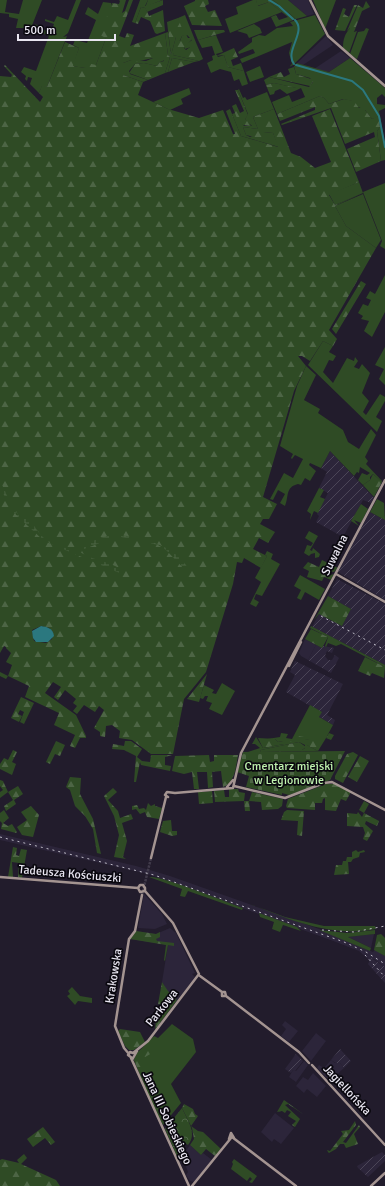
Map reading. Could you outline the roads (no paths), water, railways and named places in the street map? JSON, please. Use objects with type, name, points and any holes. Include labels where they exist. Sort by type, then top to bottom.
[{"type":"street","points":[[310,0],[328,36],[385,86]]},
{"type":"street","name":"Suwalna","points":[[232,785],[241,753],[385,480]]},
{"type":"street","points":[[336,574],[385,602]]},
{"type":"street","points":[[151,857],[167,797],[166,793],[225,788],[232,785],[285,798],[322,784],[332,782],[385,810]]},
{"type":"street","name":"Tadeusza Kościuszki","points":[[0,877],[138,888]]},
{"type":"street","points":[[144,891],[146,888],[143,885],[140,885],[138,888],[140,892],[144,891],[177,931],[199,976]]},
{"type":"street","name":"Krakowska","points":[[132,1053],[123,1046],[115,1027],[129,939],[135,929],[142,895]]},
{"type":"street","name":"Jagiellońska","points":[[199,976],[222,992],[225,992],[226,996],[299,1052],[385,1145]]},
{"type":"street","name":"Parkowa","points":[[132,1053],[148,1041],[199,976]]},
{"type":"street","points":[[132,1053],[132,1058]]},
{"type":"street","points":[[132,1053],[128,1057],[132,1058]]},
{"type":"street","name":"Jana III Sobieskiego","points":[[132,1058],[132,1065],[185,1179],[192,1186]]},
{"type":"street","points":[[192,1186],[231,1137],[296,1186]]},
{"type":"street","points":[[371,1186],[385,1173]]},
{"type":"waterway","points":[[269,0],[279,6],[293,19]]},
{"type":"waterway","points":[[294,64],[292,53],[298,30],[298,25],[295,20]]},
{"type":"waterway","points":[[296,65],[352,81],[363,90],[379,116],[385,147]]},
{"type":"tunnel","points":[[142,895],[151,858]]},
{"type":"railway","points":[[321,616],[385,650]]},
{"type":"railway","points":[[0,837],[154,875],[344,942],[366,952],[385,964]]},
{"type":"railway","points":[[322,930],[354,932],[385,926]]},
{"type":"railway","points":[[365,955],[385,977]]},
{"type":"park label","name":"Cmentarz miejski w Legionowie","points":[[289,773]]}]
